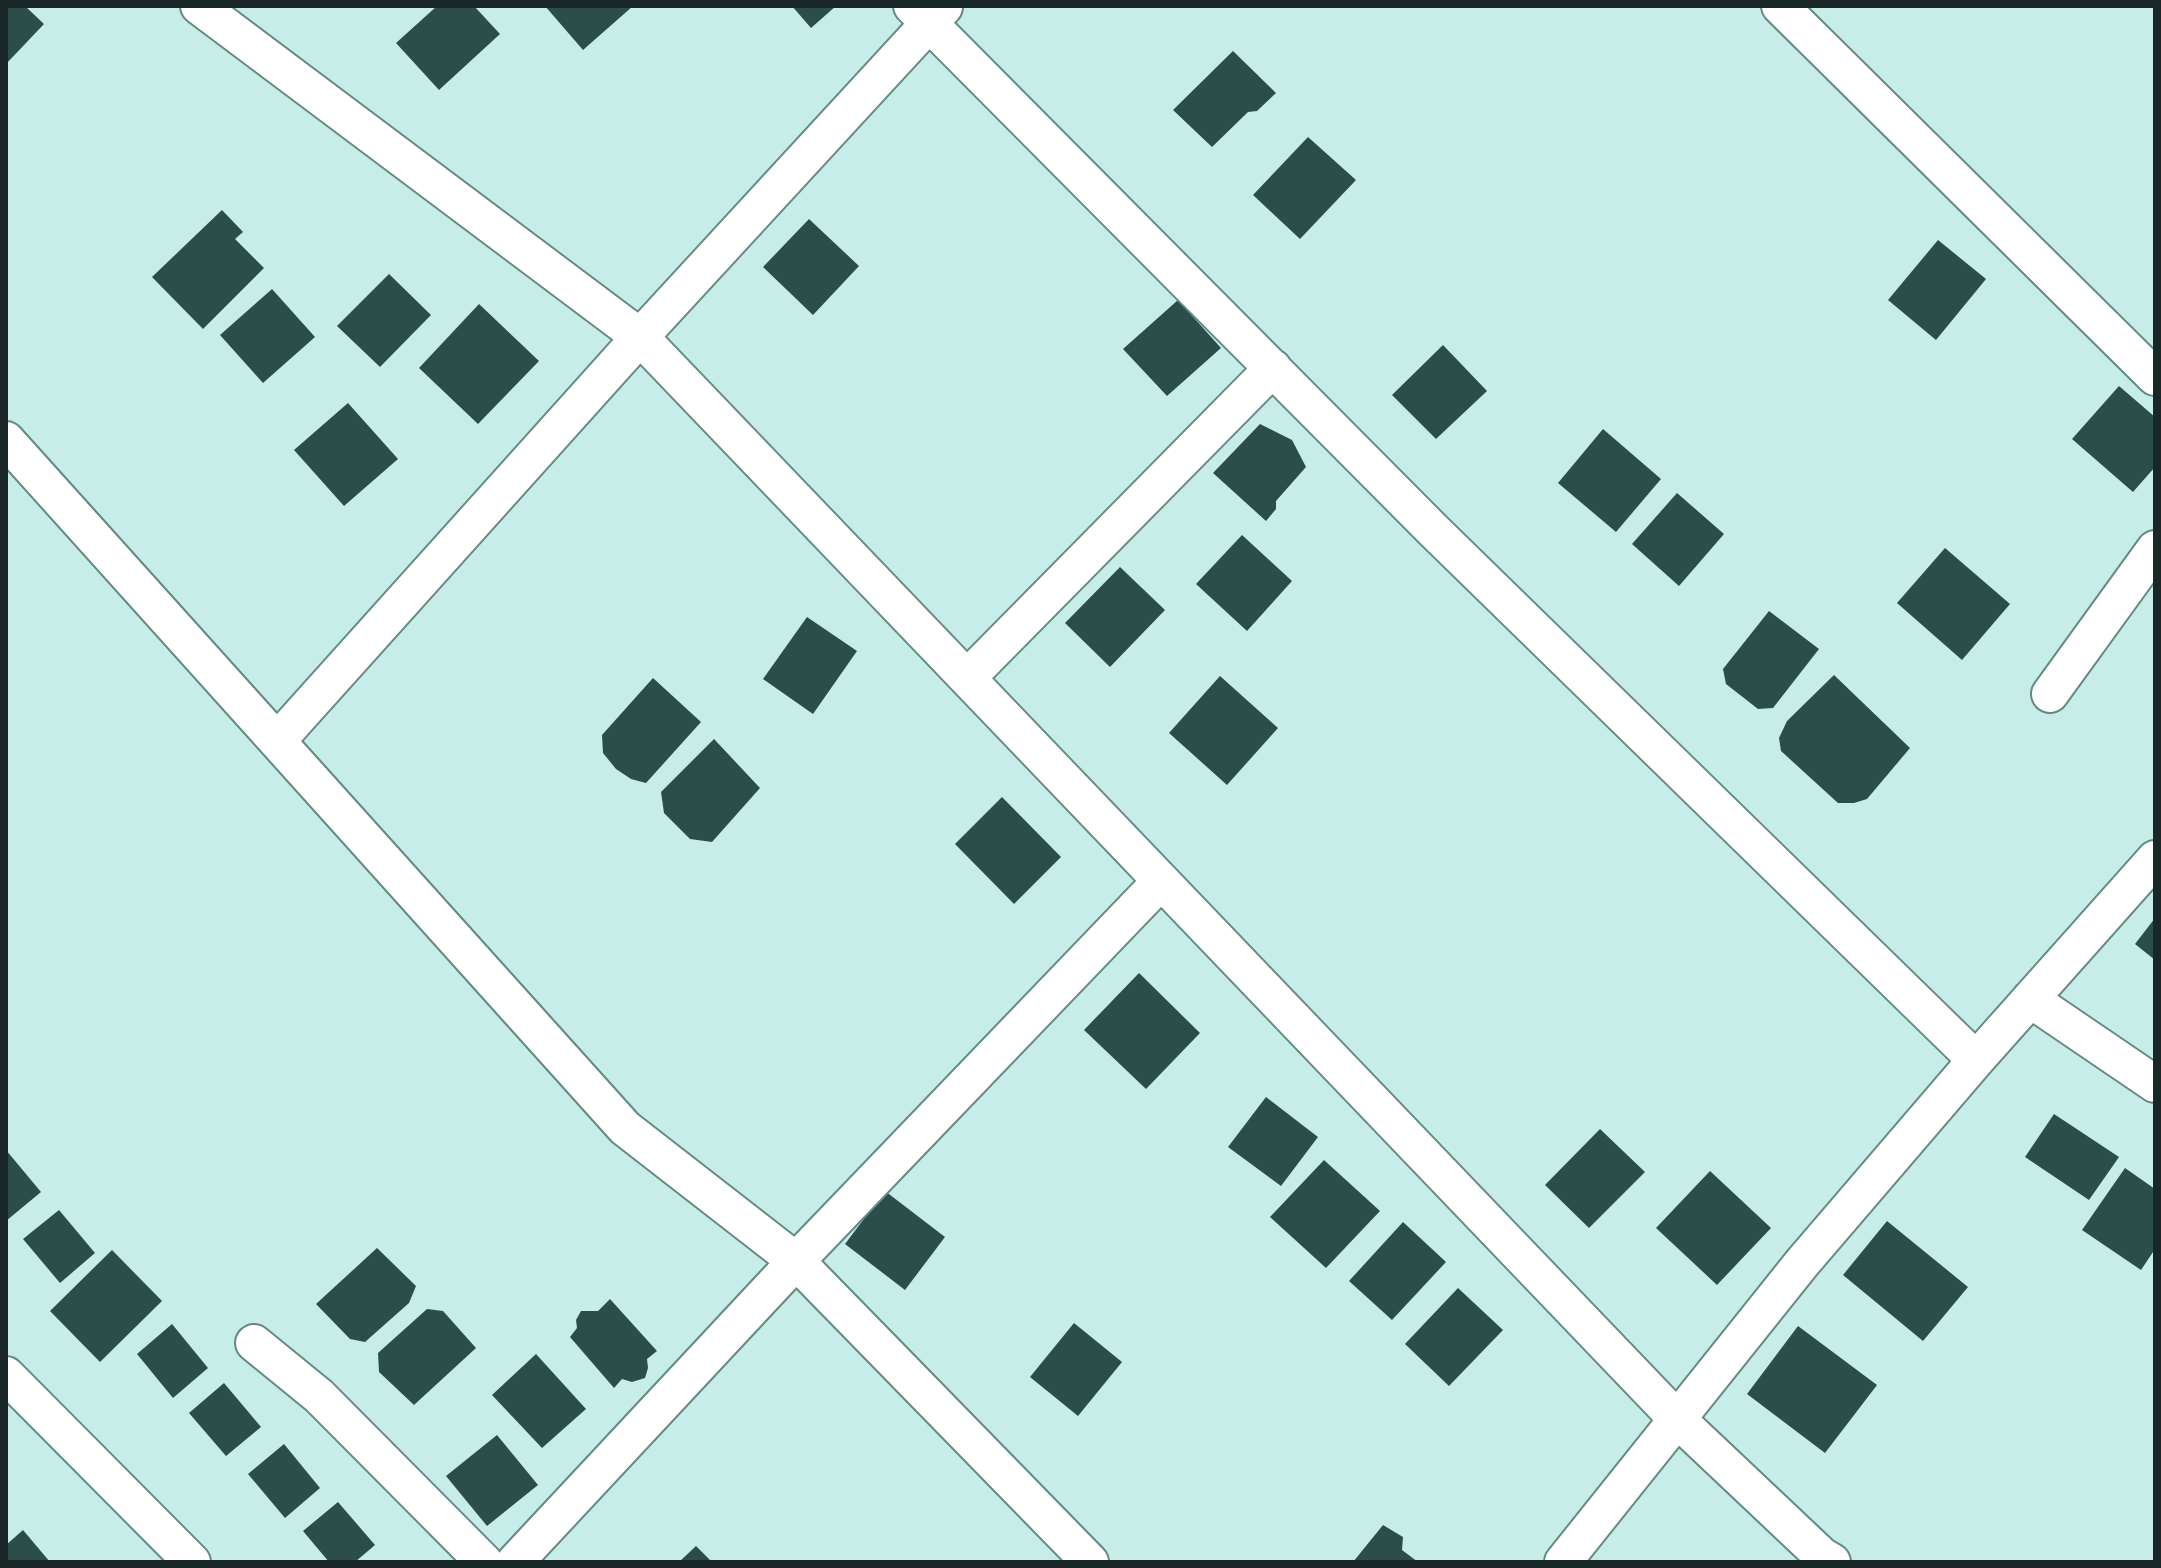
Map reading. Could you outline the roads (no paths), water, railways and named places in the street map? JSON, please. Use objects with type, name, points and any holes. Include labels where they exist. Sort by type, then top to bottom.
[{"type":"street","points":[[199,6],[640,337],[1677,1419],[1832,1562]]},
{"type":"street","points":[[1780,6],[2155,377]]},
{"type":"street","points":[[277,741],[929,12],[1433,530],[1976,1060]]},
{"type":"street","points":[[967,678],[1273,368]]},
{"type":"street","points":[[6,440],[625,1128],[796,1261],[1090,1562]]},
{"type":"street","points":[[2050,694],[2155,549]]},
{"type":"street","points":[[1563,1562],[1802,1263],[1976,1060],[2155,859]]},
{"type":"street","points":[[515,1562],[796,1261],[1161,881]]},
{"type":"street","points":[[2030,999],[2155,1084]]},
{"type":"street","points":[[254,1343],[319,1396],[484,1562]]},
{"type":"street","points":[[6,1375],[192,1562]]}]
